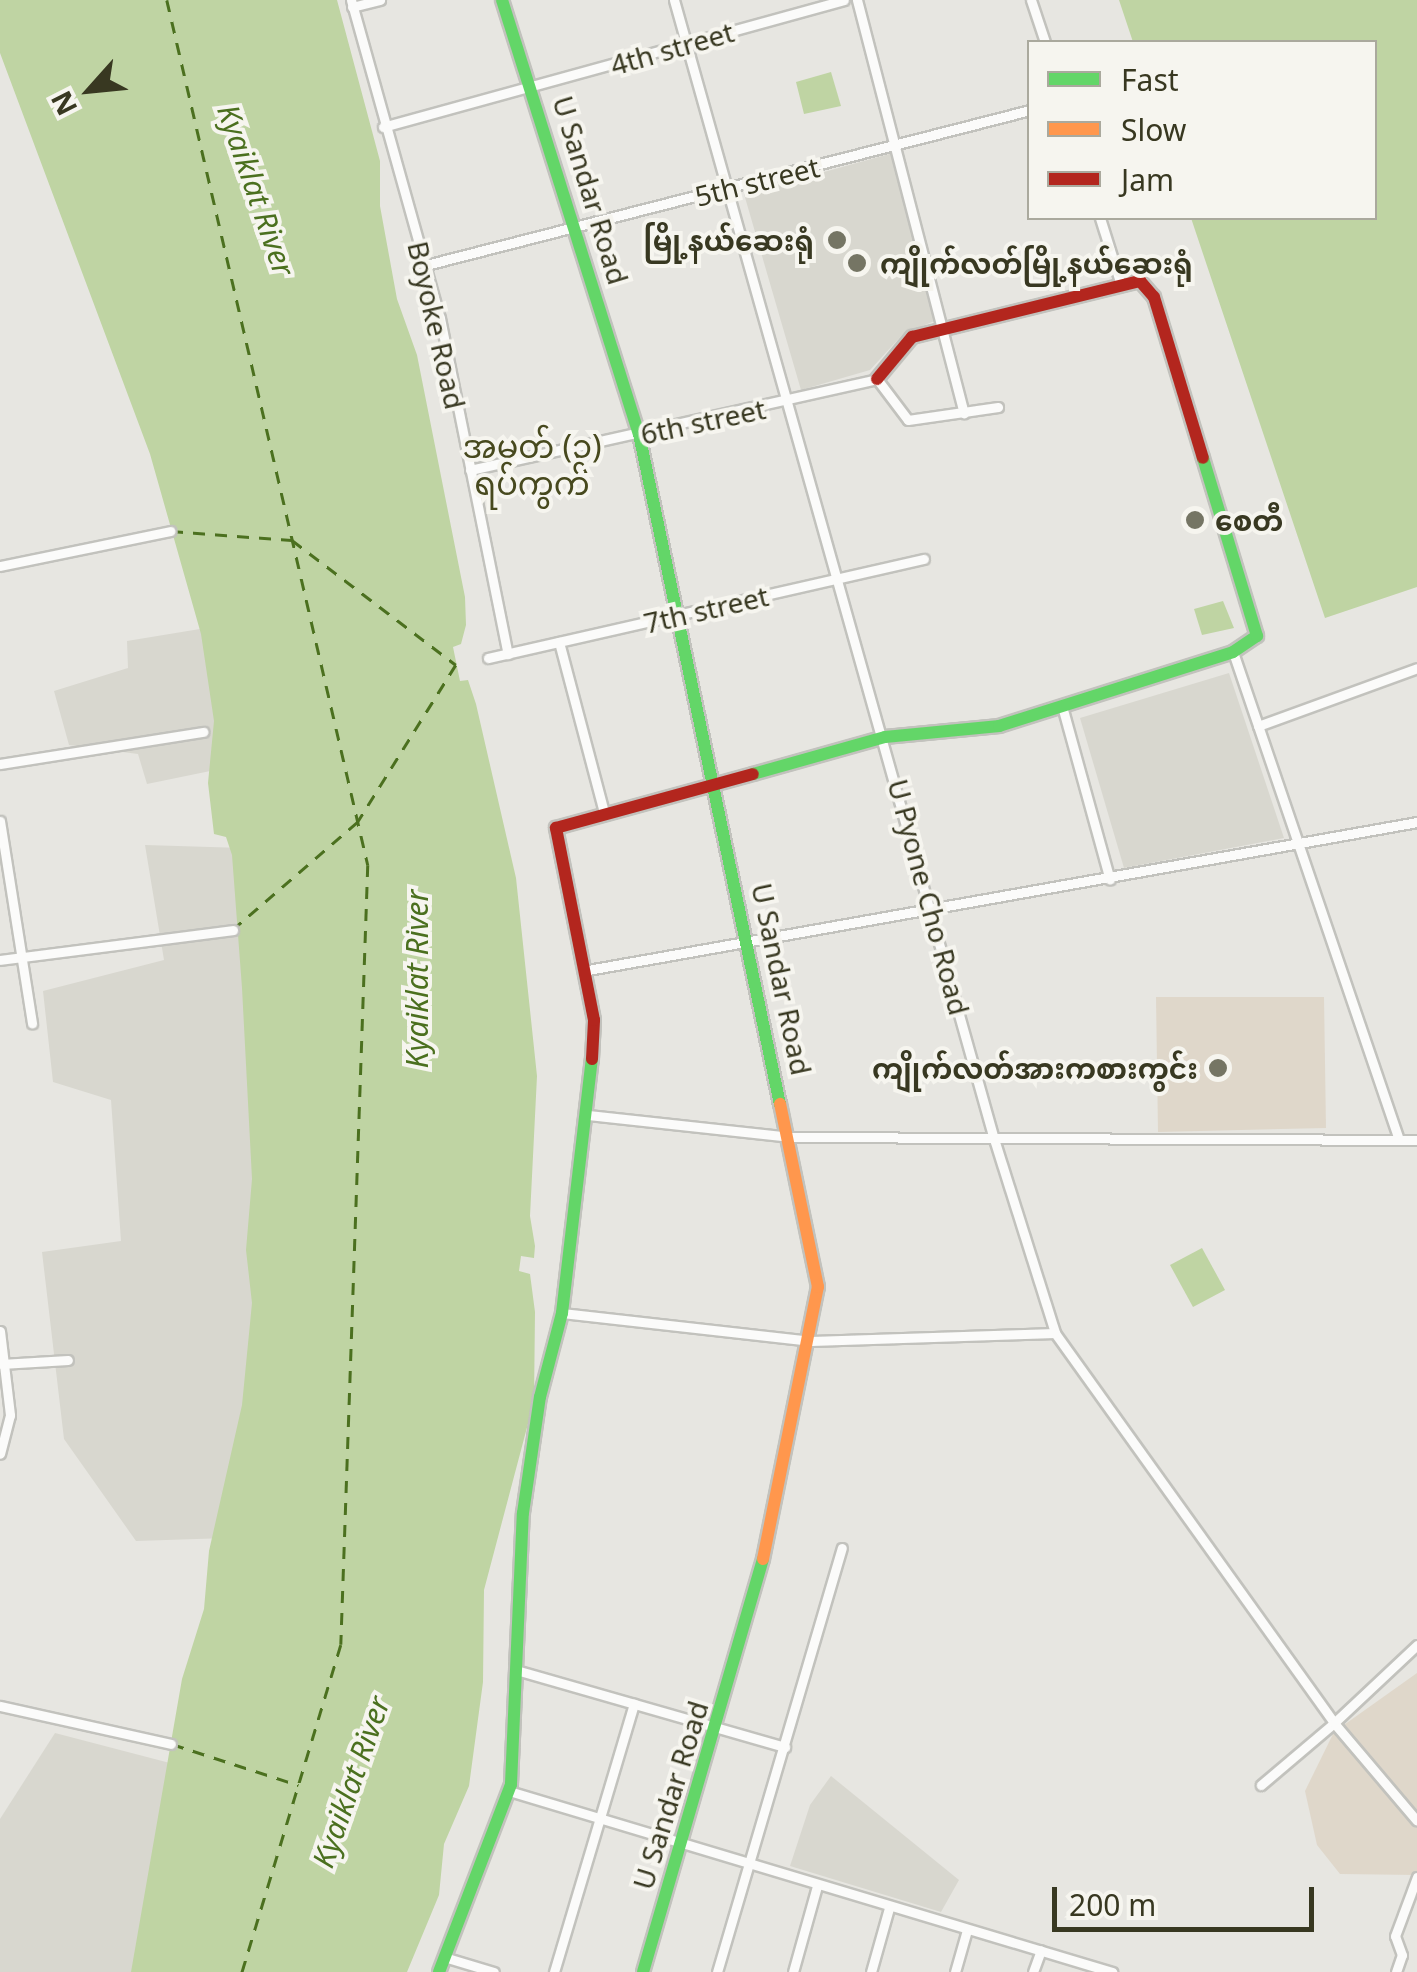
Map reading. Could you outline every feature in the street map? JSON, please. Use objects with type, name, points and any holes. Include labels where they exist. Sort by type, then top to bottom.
[{"type":"street","points":[[352,3],[380,0]]},
{"type":"street","name":"U Sandar Road","points":[[502,0],[578,227],[639,434],[681,614],[817,1272],[810,1340],[752,1611],[643,1972]]},
{"type":"street","name":"U Pyone Cho Road","points":[[674,0],[786,404],[886,737],[994,1140],[1055,1332],[1334,1723],[1417,1821]]},
{"type":"street","name":"4th street","points":[[384,127],[844,0]]},
{"type":"street","points":[[857,0],[964,413]]},
{"type":"street","points":[[1032,0],[1044,40]]},
{"type":"street","name":"Boyoke Road","points":[[352,3],[426,265],[508,654]]},
{"type":"street","name":"5th street","points":[[426,265],[1027,111]]},
{"type":"street","points":[[1101,220],[1120,282]]},
{"type":"street","points":[[438,1972],[509,1791],[523,1513],[540,1397],[562,1312],[588,1116],[594,1020],[588,970],[555,830],[604,812],[886,737],[1000,726],[1234,652],[1254,640],[1256,620],[1154,297],[1140,281],[1120,282],[908,340],[877,379],[908,420],[998,407]]},
{"type":"street","name":"6th street","points":[[470,470],[786,404],[877,379]]},
{"type":"street","points":[[0,566],[170,531]]},
{"type":"street","name":"7th street","points":[[488,658],[924,560]]},
{"type":"street","points":[[559,642],[604,812]]},
{"type":"street","points":[[1234,652],[1399,1140]]},
{"type":"street","points":[[1258,726],[1417,668]]},
{"type":"street","points":[[1062,706],[1110,880]]},
{"type":"street","points":[[0,764],[204,732]]},
{"type":"street","points":[[0,821],[32,1022]]},
{"type":"street","points":[[588,970],[935,912],[1416,822]]},
{"type":"street","points":[[0,960],[233,930]]},
{"type":"street","points":[[588,1116],[789,1137],[1417,1140]]},
{"type":"street","points":[[562,1312],[810,1340],[1055,1332]]},
{"type":"street","points":[[0,1331],[10,1415],[0,1454]]},
{"type":"street","points":[[2,1364],[68,1360]]},
{"type":"street","points":[[717,1972],[842,1548]]},
{"type":"street","points":[[1261,1785],[1417,1646]]},
{"type":"street","points":[[516,1670],[785,1747]]},
{"type":"street","points":[[554,1972],[634,1704]]},
{"type":"street","points":[[0,1706],[171,1744]]},
{"type":"street","points":[[509,1791],[1112,1972]]},
{"type":"street","points":[[1396,1972],[1402,1955],[1395,1936],[1417,1877]]},
{"type":"street","points":[[793,1972],[818,1886]]},
{"type":"street","points":[[871,1972],[890,1908]]},
{"type":"street","points":[[954,1972],[967,1930]]},
{"type":"street","points":[[1033,1972],[1041,1950]]},
{"type":"street","points":[[444,1957],[494,1972]]},
{"type":"shaded area","name":"မြို့နယ်ဆေးရုံ","points":[[893,153],[937,320],[903,334],[870,370],[801,390],[744,194]]},
{"type":"shaded area","points":[[212,627],[220,769],[147,784],[138,754],[69,745],[54,691],[128,668],[127,641]]},
{"type":"shaded area","points":[[1229,673],[1284,838],[1124,868],[1080,718]]},
{"type":"shaded area","points":[[145,845],[243,848],[279,1374],[227,1538],[136,1541],[64,1439],[42,1252],[121,1241],[111,1100],[53,1082],[43,991],[164,960]]},
{"type":"shaded area","points":[[1156,997],[1324,997],[1326,1128],[1158,1132]]},
{"type":"shaded area","points":[[1417,1673],[1417,1875],[1340,1874],[1317,1845],[1305,1791],[1334,1732]]},
{"type":"shaded area","points":[[55,1733],[189,1768],[140,1972],[0,1972],[0,1819]]},
{"type":"shaded area","points":[[831,1776],[959,1880],[941,1912],[790,1866],[810,1805]]},
{"type":"water","name":"Kyaiklat River","points":[[0,0],[337,0],[380,161],[380,206],[397,299],[417,355],[465,597],[466,625],[461,644],[453,647],[460,681],[468,680],[476,704],[516,878],[537,1076],[530,1216],[534,1258],[521,1256],[519,1271],[530,1274],[535,1312],[534,1401],[484,1590],[483,1682],[469,1786],[444,1844],[439,1895],[407,1972],[131,1972],[182,1679],[204,1609],[209,1551],[242,1405],[252,1303],[246,1250],[252,1179],[242,988],[232,855],[226,837],[214,834],[208,783],[214,721],[201,634],[150,454],[0,53]]},
{"type":"water","points":[[1119,0],[1417,0],[1417,587],[1325,618],[1192,220],[1377,220],[1377,40],[1132,40]]},
{"type":"water","points":[[831,72],[841,106],[804,114],[796,82]]},
{"type":"water","points":[[1223,601],[1234,628],[1202,635],[1194,609]]},
{"type":"water","points":[[1202,1248],[1225,1290],[1193,1307],[1170,1265]]},
{"type":"ferry route","points":[[167,0],[368,865],[341,1645],[242,1972]]},
{"type":"ferry route","points":[[171,531],[292,540],[456,665],[358,822],[234,929]]},
{"type":"ferry route","points":[[172,1744],[298,1785]]},
{"type":"traffic: fast","points":[[502,0],[639,434],[780,1104]]},
{"type":"traffic: fast","points":[[753,774],[885,737],[999,726],[1233,652],[1257,636],[1203,458]]},
{"type":"traffic: fast","points":[[439,1972],[511,1784],[523,1513],[540,1397],[562,1313],[592,1059]]},
{"type":"traffic: fast","points":[[643,1972],[763,1559]]},
{"type":"traffic: slow","points":[[763,1559],[818,1287],[780,1104]]},
{"type":"traffic: jam","points":[[877,379],[912,337],[1140,281],[1154,297],[1203,458]]},
{"type":"traffic: jam","points":[[592,1059],[594,1020],[556,828],[753,774]]},
{"type":"place","name":"မြို့နယ်ဆေးရုံ","points":[[837,240]]},
{"type":"place","name":"ကျိုက်လတ်မြို့နယ်ဆေးရုံ","points":[[857,263]]},
{"type":"place","name":"စေတီ","points":[[1195,520]]},
{"type":"place","name":"ကျိုက်လတ်အားကစားကွင်း","points":[[1218,1068]]},
{"type":"district","name":"အမှတ် (၃) ရပ်ကွက်","points":[[532,466]]}]
